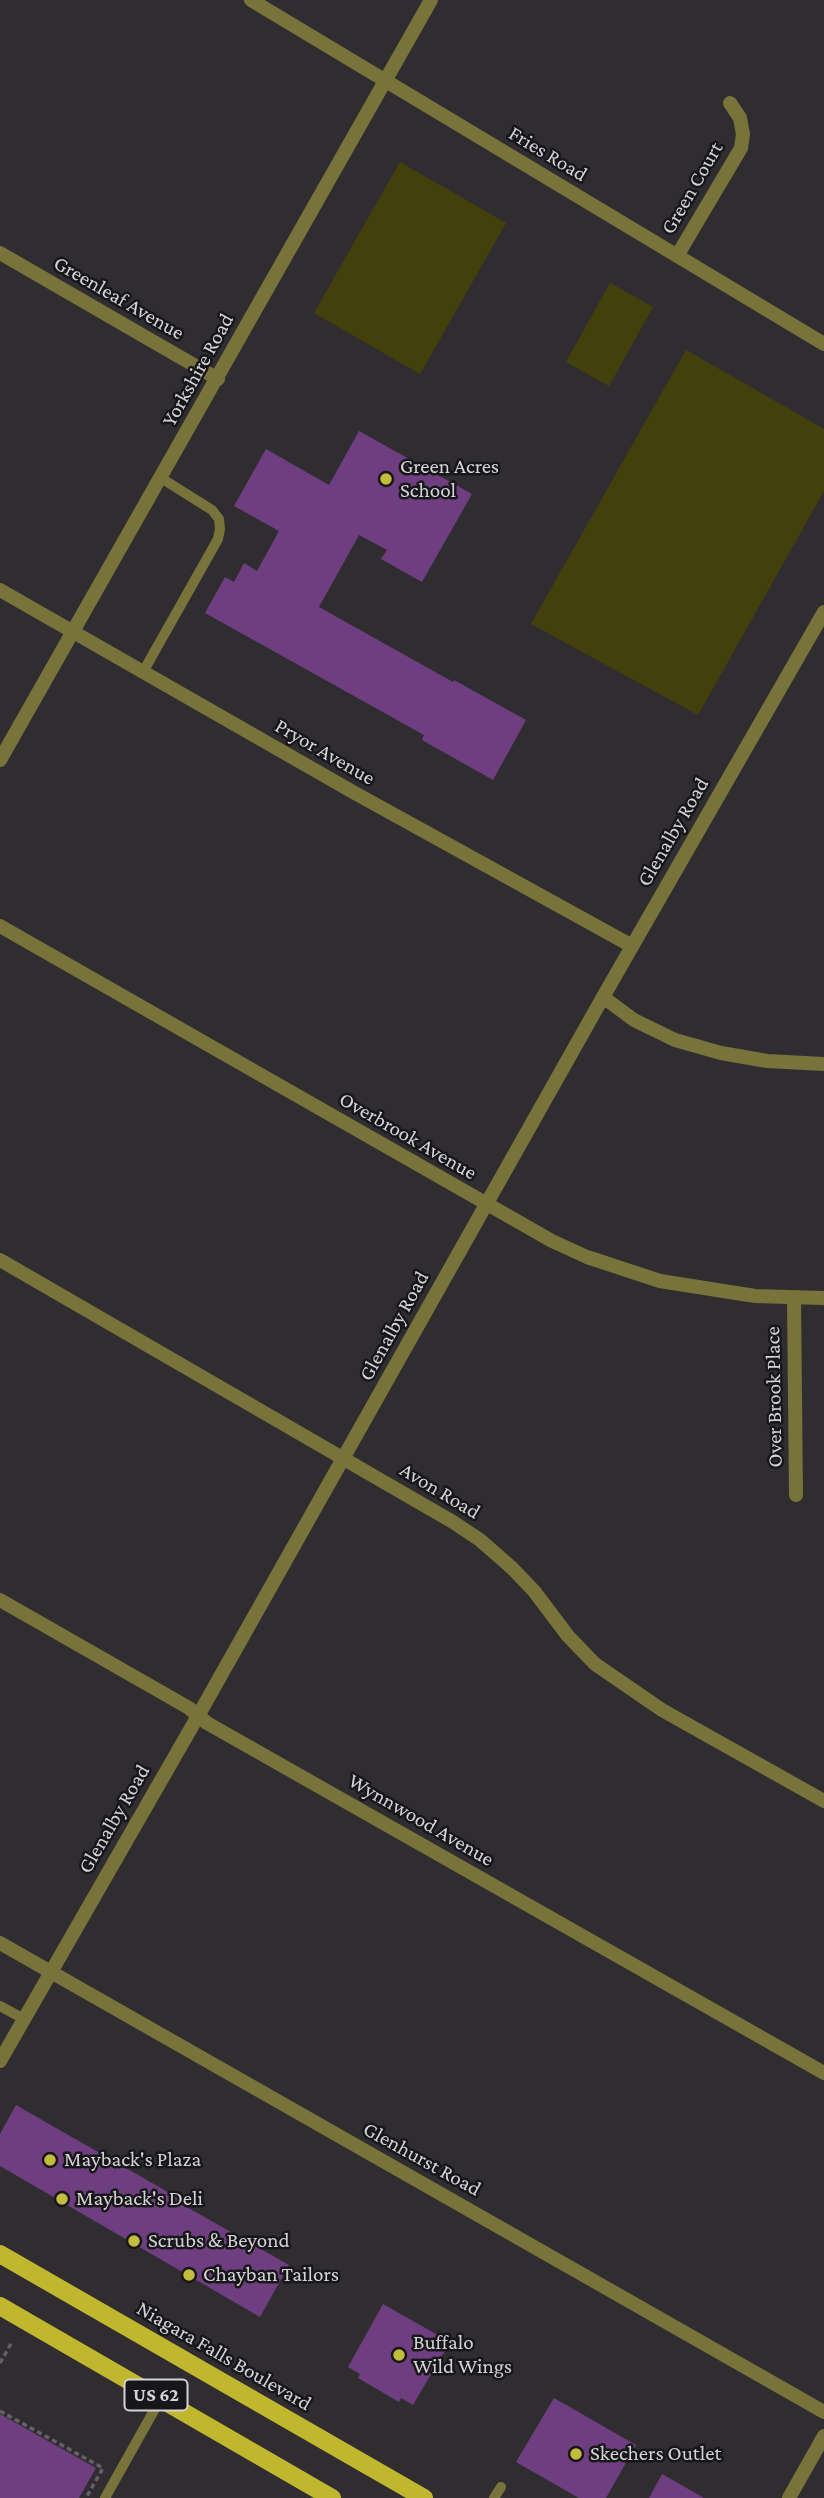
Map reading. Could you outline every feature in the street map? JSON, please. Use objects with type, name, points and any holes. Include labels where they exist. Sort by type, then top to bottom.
[{"type":"main road","name":"Niagara Falls Boulevard","points":[[0,2254],[424,2498]]},
{"type":"main road","name":"US 62","points":[[0,2306],[332,2498]]},
{"type":"street","name":"Fries Road","points":[[251,0],[824,344]]},
{"type":"street","name":"Yorkshire Road","points":[[0,760],[431,0]]},
{"type":"street","name":"Green Court","points":[[677,256],[741,148],[743,134],[740,118],[730,103]]},
{"type":"street","name":"Greenleaf Avenue","points":[[0,253],[218,379]]},
{"type":"street","name":"Pryor Avenue","points":[[0,590],[632,947]]},
{"type":"street","name":"Glenalby Road","points":[[0,2061],[824,612]]},
{"type":"street","name":"Overbrook Avenue","points":[[0,926],[552,1241],[623,1270],[717,1292],[824,1298]]},
{"type":"street","points":[[603,997],[634,1020],[675,1040],[721,1053],[767,1061],[824,1064]]},
{"type":"street","name":"Avon Road","points":[[0,1260],[453,1522],[480,1540],[512,1568],[534,1591],[568,1636],[595,1664],[662,1710],[824,1801]]},
{"type":"street","name":"Over Brook Place","points":[[793,1298],[796,1495]]},
{"type":"street","name":"Wynnwood Avenue","points":[[0,1600],[180,1703],[231,1736],[824,2073]]},
{"type":"street","name":"Glenhurst Road","points":[[0,1944],[824,2412]]},
{"type":"street","points":[[789,2498],[824,2436]]},
{"type":"lane","points":[[143,672],[218,540],[220,528],[219,519],[212,510],[161,478]]},
{"type":"lane","points":[[0,2006],[24,2019]]},
{"type":"lane","points":[[105,2498],[160,2398]]},
{"type":"lane","points":[[494,2498],[501,2487]]},
{"type":"path","points":[[0,2363],[12,2342]]},
{"type":"path","points":[[0,2411],[103,2468],[86,2498]]},
{"type":"shaded area","points":[[400,162],[506,223],[420,374],[314,313]]},
{"type":"shaded area","points":[[610,283],[653,307],[609,386],[566,362]]},
{"type":"shaded area","points":[[686,350],[824,429],[824,491],[698,715],[531,624]]},
{"type":"building","points":[[359,431],[472,494],[422,582],[381,559],[387,550],[359,535],[319,607],[526,720],[493,780],[422,740],[424,735],[205,613],[225,577],[234,582],[244,563],[257,571],[279,531],[234,506],[266,449],[329,485]]},
{"type":"building","points":[[16,2105],[289,2265],[260,2317],[0,2166],[0,2134]]},
{"type":"building","name":"Buffalo Wild Wings","points":[[383,2304],[450,2342],[413,2405],[401,2398],[399,2402],[358,2378],[360,2374],[348,2367]]},
{"type":"building","name":"Skechers Outlet","points":[[554,2398],[636,2445],[606,2498],[579,2498],[516,2462]]},
{"type":"building","points":[[0,2414],[96,2468],[79,2498],[0,2498]]},
{"type":"building","points":[[662,2474],[704,2498],[649,2498]]},
{"type":"place","name":"Green Acres School","points":[[386,479]]},
{"type":"place","name":"Mayback's Plaza","points":[[50,2160]]},
{"type":"place","name":"Mayback's Deli","points":[[62,2199]]},
{"type":"place","name":"Scrubs & Beyond","points":[[134,2241]]},
{"type":"place","name":"Chayban Tailors","points":[[189,2275]]},
{"type":"place","name":"Buffalo Wild Wings","points":[[399,2355]]},
{"type":"place","name":"Skechers Outlet","points":[[576,2454]]}]
